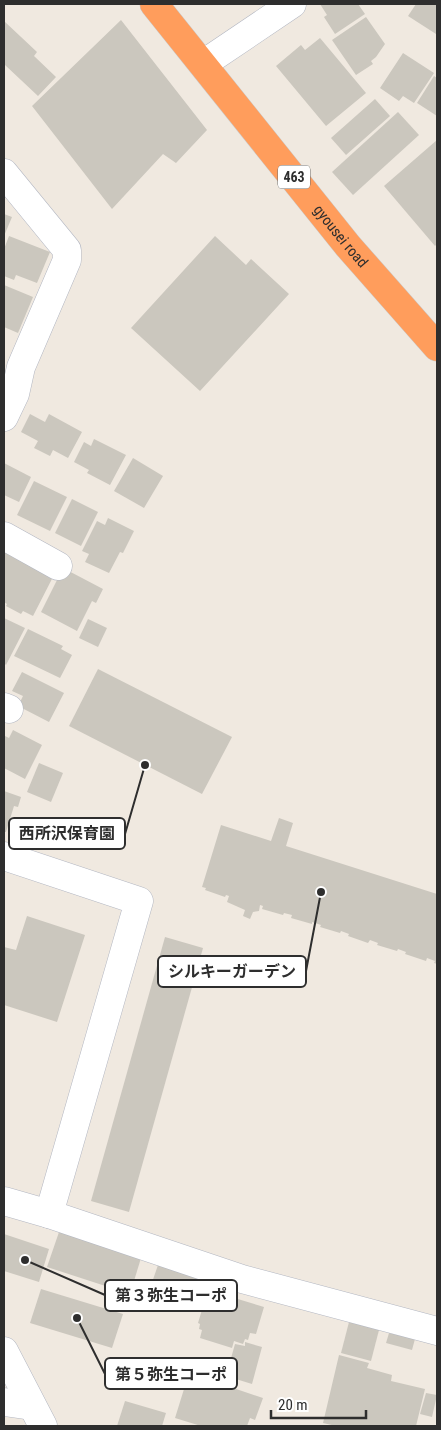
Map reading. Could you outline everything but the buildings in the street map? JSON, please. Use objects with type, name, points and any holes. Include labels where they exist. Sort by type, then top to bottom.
[{"type":"highway","name":"gyousei road","points":[[154,4],[348,246],[437,347]]},
{"type":"street","points":[[203,64],[292,4]]},
{"type":"street","points":[[4,172],[67,250],[67,260],[13,362],[15,394],[4,417]]},
{"type":"street","points":[[4,536],[58,566]]},
{"type":"street","points":[[4,856],[139,901],[50,1214]]},
{"type":"street","points":[[4,1201],[50,1214],[242,1279],[437,1331]]},
{"type":"street","points":[[4,1351],[38,1416]]},
{"type":"street","points":[[4,1402],[38,1416]]},
{"type":"place","name":"西所沢保育園","points":[[145,765]]},
{"type":"place","name":"シルキーガーデン","points":[[321,892]]},
{"type":"place","name":"第３弥生コーポ","points":[[25,1260]]},
{"type":"place","name":"第５弥生コーポ","points":[[77,1318]]}]
